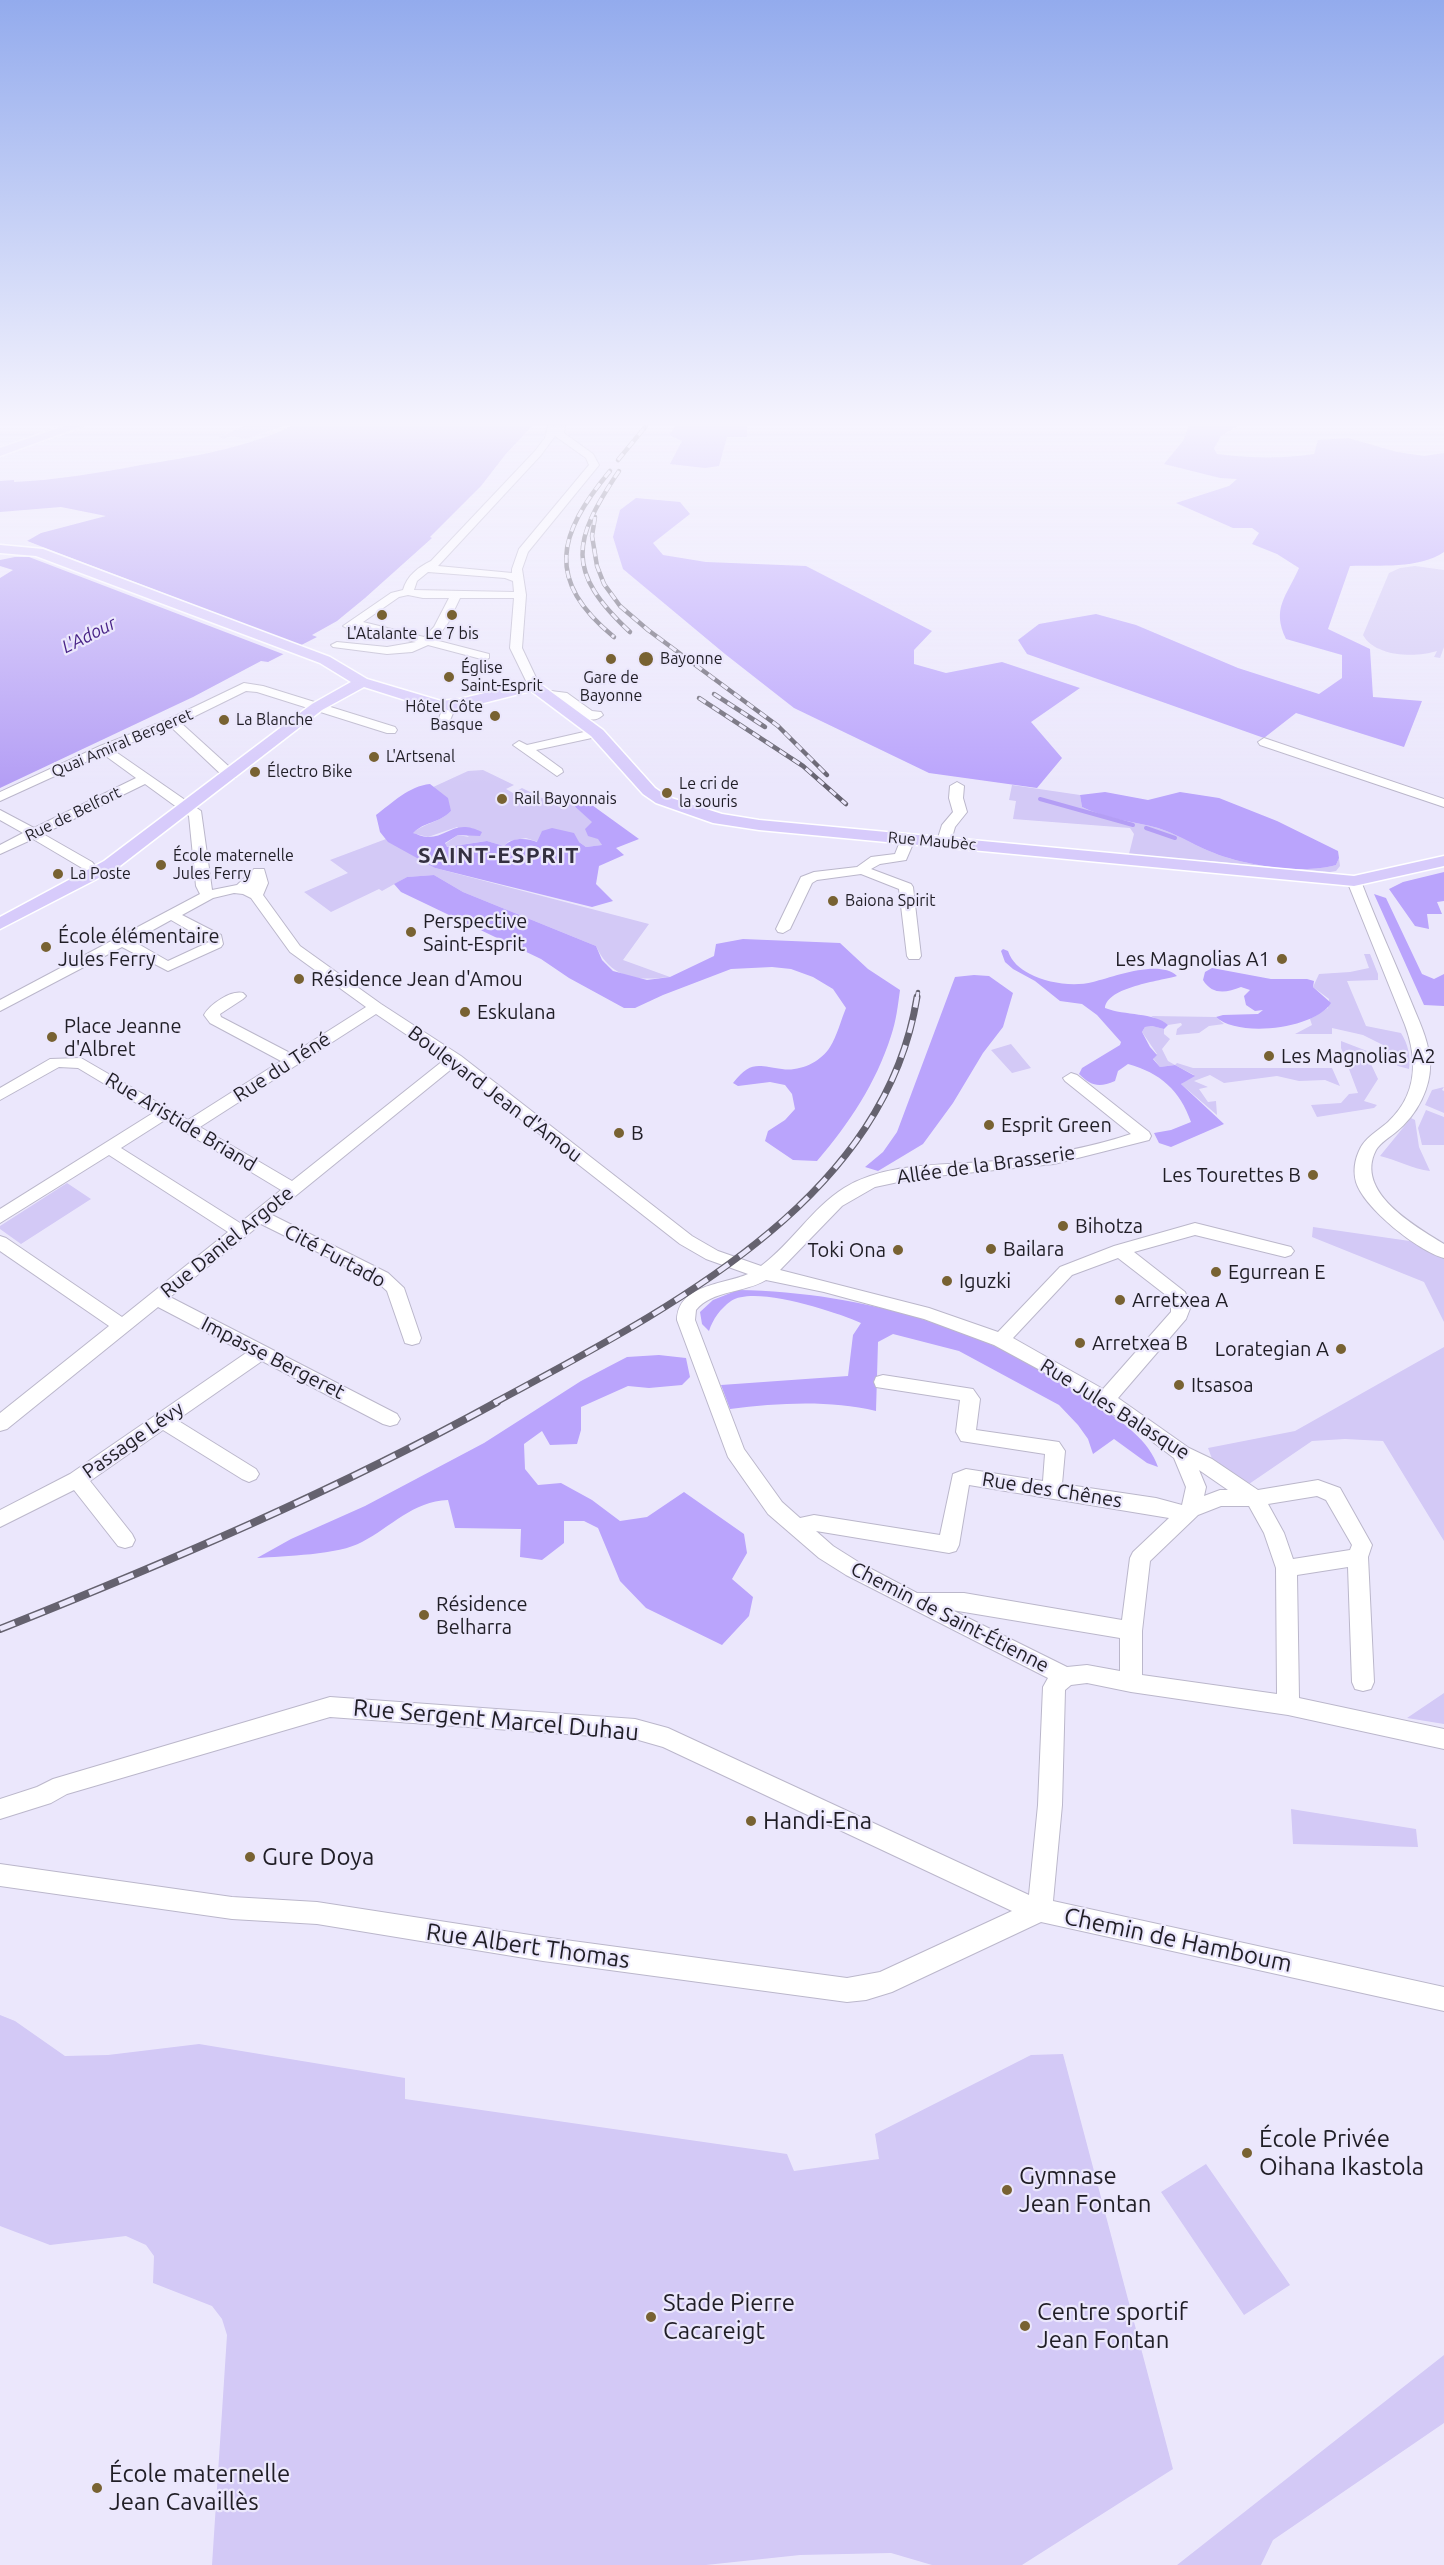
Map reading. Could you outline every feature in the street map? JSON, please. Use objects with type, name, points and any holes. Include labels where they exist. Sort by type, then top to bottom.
[{"type":"main road","points":[[0,549],[38,552],[324,660],[362,682],[430,705],[450,706],[538,690]]},
{"type":"main road","points":[[0,924],[95,874],[171,820],[192,813],[230,775],[317,707],[362,682]]},
{"type":"main road","name":"Rue Maubèc","points":[[538,690],[597,733],[649,791],[662,800],[700,814],[733,821],[1354,881],[1444,861]]},
{"type":"street","points":[[408,592],[409,583],[424,568],[435,563],[451,546]]},
{"type":"street","points":[[527,546],[517,569],[520,596],[516,648],[518,654],[538,690],[563,696],[589,715],[597,715]]},
{"type":"street","points":[[424,568],[506,575],[518,579]]},
{"type":"street","points":[[485,656],[351,625],[395,595],[408,592],[416,595],[520,596]]},
{"type":"street","points":[[337,645],[401,651],[427,642],[435,635],[456,596]]},
{"type":"street","points":[[502,656],[518,654]]},
{"type":"street","name":"Quai Amiral Bergeret","points":[[0,797],[104,749],[173,722],[244,687],[259,689],[317,707]]},
{"type":"street","points":[[442,725],[450,706]]},
{"type":"street","points":[[317,707],[391,730]]},
{"type":"street","points":[[173,722],[230,775]]},
{"type":"street","points":[[557,772],[520,746],[597,733]]},
{"type":"street","points":[[1264,742],[1444,803]]},
{"type":"street","points":[[0,1006],[208,895],[203,886],[192,813],[104,749]]},
{"type":"street","name":"Rue de Belfort","points":[[0,850],[146,778]]},
{"type":"street","points":[[944,841],[949,825],[954,822],[960,812],[956,798],[957,786]]},
{"type":"street","points":[[0,813],[87,865],[95,874]]},
{"type":"street","points":[[863,870],[866,864],[876,860],[901,857],[908,839]]},
{"type":"street","points":[[783,929],[806,880],[814,876],[863,870],[906,886],[915,956]]},
{"type":"street","points":[[1354,881],[1410,1016],[1419,1044],[1422,1064],[1418,1088],[1400,1120],[1368,1149],[1363,1176],[1367,1187],[1385,1211],[1444,1252]]},
{"type":"street","name":"Boulevard Jean d'Amou","points":[[208,895],[225,890],[248,892],[295,949],[376,1007],[455,1059],[673,1231],[712,1255],[763,1273]]},
{"type":"street","points":[[123,941],[168,967],[216,944],[216,938],[172,915]]},
{"type":"street","points":[[238,996],[214,1011],[212,1015],[215,1020],[292,1060]]},
{"type":"street","name":"Rue du Téné","points":[[188,1127],[376,1007]]},
{"type":"street","name":"Rue Daniel Argote","points":[[0,1424],[455,1059]]},
{"type":"street","name":"Rue Aristide Briand","points":[[0,1095],[47,1067],[67,1061],[81,1063],[293,1189]]},
{"type":"street","name":"Allée de la Brasserie","points":[[763,1273],[796,1245],[808,1228],[839,1200],[868,1183],[911,1174],[1002,1166],[1114,1146],[1143,1136],[1071,1078]]},
{"type":"street","points":[[0,1217],[165,1113]]},
{"type":"street","points":[[109,1148],[240,1232]]},
{"type":"street","name":"Cité Furtado","points":[[259,1216],[382,1277],[395,1288],[412,1338]]},
{"type":"street","points":[[1001,1340],[1066,1271],[1120,1250],[1196,1229],[1285,1251]]},
{"type":"street","points":[[0,1242],[122,1326]]},
{"type":"street","points":[[796,1245],[802,1281]]},
{"type":"street","points":[[1105,1400],[1180,1314],[1182,1306],[1179,1296],[1120,1250]]},
{"type":"street","name":"Rue Jules Balasque","points":[[763,1273],[929,1314],[1001,1340],[1071,1378],[1182,1453],[1205,1464],[1255,1498],[1274,1533],[1286,1568],[1288,1705]]},
{"type":"street","name":"Chemin de Saint-Étienne","points":[[763,1273],[753,1280],[695,1299],[687,1308],[686,1320],[735,1452],[768,1500],[796,1527],[853,1569],[1065,1676],[1087,1674],[1131,1683],[1288,1705],[1444,1739]]},
{"type":"street","name":"Impasse Bergeret","points":[[157,1298],[390,1419]]},
{"type":"street","name":"Passage Lévy","points":[[0,1519],[77,1479],[261,1352]]},
{"type":"street","points":[[883,1382],[966,1394],[970,1399],[966,1432],[968,1436],[1052,1447],[1055,1451],[1052,1490]]},
{"type":"street","points":[[162,1420],[249,1474]]},
{"type":"street","points":[[1182,1453],[1196,1487],[1188,1512]]},
{"type":"street","name":"Rue des Chênes","points":[[796,1527],[814,1523],[949,1545],[960,1479],[966,1477],[1188,1512]]},
{"type":"street","points":[[77,1479],[125,1540]]},
{"type":"street","points":[[1131,1683],[1131,1631],[1140,1558],[1188,1512],[1220,1498],[1255,1498],[1318,1488],[1333,1494],[1362,1545],[1358,1557],[1363,1682]]},
{"type":"street","points":[[1286,1568],[1358,1557]]},
{"type":"street","points":[[913,1601],[964,1602],[1131,1631]]},
{"type":"street","name":"Chemin de Hamboum","points":[[1065,1676],[1054,1688],[1050,1805],[1040,1910],[1444,1999]]},
{"type":"street","name":"Rue Sergent Marcel Duhau","points":[[0,1809],[43,1796],[61,1786],[330,1707],[635,1729],[678,1743],[1003,1896],[1040,1910]]},
{"type":"street","name":"Rue Albert Thomas","points":[[0,1875],[232,1908],[317,1913],[543,1949],[847,1990],[883,1983],[1040,1910]]},
{"type":"shaded area","points":[[616,546],[655,546],[663,555],[706,562],[806,566],[932,631],[914,650],[914,664],[946,673],[1002,662],[1080,688],[1031,722],[1062,758],[1037,788],[929,773],[794,708],[623,569]]},
{"type":"shaded area","points":[[1256,546],[1444,546],[1444,552],[1411,564],[1350,566],[1328,629],[1370,649],[1373,697],[1422,701],[1404,747],[1296,713],[1264,738],[1027,654],[1018,640],[1039,624],[1096,614],[1136,625],[1238,668],[1319,694],[1342,678],[1342,655],[1286,639],[1280,619],[1280,610],[1299,568],[1277,554]]},
{"type":"shaded area","points":[[1415,566],[1444,570],[1444,647],[1440,658],[1434,657],[1437,651],[1418,655],[1386,652],[1377,648],[1363,635],[1389,573],[1400,568]]},
{"type":"shaded area","points":[[483,770],[514,785],[506,789],[513,793],[522,788],[560,807],[569,803],[573,805],[593,822],[602,845],[586,847],[579,842],[538,842],[526,838],[509,841],[504,846],[487,841],[446,847],[445,844],[458,835],[469,837],[457,827],[428,837],[412,833],[451,811],[438,791],[431,788],[468,771]]},
{"type":"shaded area","points":[[430,784],[448,798],[451,811],[413,833],[425,837],[434,836],[465,827],[482,832],[480,836],[458,835],[445,843],[447,847],[487,841],[504,846],[520,839],[537,842],[542,831],[552,828],[574,833],[579,842],[586,847],[602,845],[598,839],[588,836],[585,829],[592,822],[572,804],[585,800],[639,839],[616,848],[624,855],[599,866],[596,884],[613,901],[592,907],[435,868],[388,842],[380,832],[376,815],[408,792]]},
{"type":"shaded area","points":[[1012,785],[1080,795],[1082,807],[1091,811],[1164,830],[1222,856],[1269,867],[1129,854],[1134,834],[1130,828],[1013,819],[1016,801],[1009,800]]},
{"type":"shaded area","points":[[1105,792],[1148,800],[1180,792],[1219,798],[1277,821],[1338,851],[1339,858],[1336,865],[1290,869],[1222,856],[1164,830],[1110,817],[1082,807],[1080,795]]},
{"type":"shaded area","points":[[386,839],[435,868],[649,924],[623,960],[670,977],[636,978],[626,975],[609,965],[596,946],[463,892],[434,875],[407,877],[382,891],[379,889],[331,912],[304,892],[348,873],[330,860]]},
{"type":"shaded area","points":[[1339,858],[1340,866],[1336,871],[1294,869],[1336,865]]},
{"type":"shaded area","points":[[1444,872],[1444,901],[1437,902],[1442,914],[1427,914],[1429,929],[1415,926],[1389,889],[1403,882]]},
{"type":"shaded area","points":[[434,875],[463,892],[596,946],[602,960],[613,971],[647,980],[670,977],[714,956],[716,944],[743,939],[840,943],[868,969],[900,990],[894,1025],[878,1070],[840,1132],[817,1161],[793,1160],[765,1141],[768,1131],[785,1120],[795,1109],[792,1094],[785,1085],[770,1082],[738,1086],[733,1083],[745,1071],[755,1066],[789,1070],[809,1065],[821,1057],[832,1043],[846,1008],[833,989],[813,977],[791,969],[772,967],[731,969],[635,1008],[624,1008],[569,978],[541,959],[401,892],[394,884],[407,877]]},
{"type":"shaded area","points":[[1374,894],[1386,898],[1422,974],[1434,979],[1444,974],[1444,1006],[1424,1005]]},
{"type":"shaded area","points":[[1003,949],[1008,951],[1014,962],[1026,972],[1044,980],[1060,983],[1093,982],[1148,969],[1169,971],[1177,976],[1124,990],[1108,1001],[1105,1008],[1155,1018],[1168,1025],[1164,1029],[1145,1027],[1142,1032],[1157,1055],[1153,1059],[1160,1067],[1175,1065],[1195,1076],[1181,1084],[1224,1124],[1171,1147],[1159,1143],[1154,1133],[1171,1130],[1191,1122],[1175,1092],[1150,1072],[1128,1064],[1118,1071],[1115,1081],[1109,1083],[1096,1085],[1083,1078],[1079,1074],[1082,1068],[1120,1045],[1121,1042],[1097,1015],[1082,1004],[1060,1001],[1035,981],[1013,969],[1005,962],[1001,951]]},
{"type":"shaded area","points":[[1364,954],[1370,954],[1378,980],[1347,981],[1366,1026],[1401,1033],[1410,1060],[1409,1069],[1398,1066],[1381,1051],[1387,1048],[1385,1046],[1363,1035],[1332,1028],[1332,1034],[1295,1034],[1312,1025],[1310,1019],[1328,1008],[1329,999],[1313,987],[1319,974],[1369,968]]},
{"type":"shaded area","points":[[1212,968],[1271,979],[1314,981],[1313,987],[1331,1003],[1322,1012],[1309,1019],[1276,1028],[1258,1029],[1227,1023],[1216,1017],[1258,1014],[1263,1010],[1255,1011],[1246,1005],[1244,996],[1250,990],[1241,987],[1230,991],[1220,991],[1207,985],[1203,980],[1205,972]]},
{"type":"shaded area","points":[[989,976],[1013,993],[1003,1027],[983,1053],[953,1103],[923,1144],[878,1171],[865,1167],[883,1152],[897,1132],[955,977]]},
{"type":"shaded area","points":[[1151,1016],[1216,1017],[1224,1024],[1209,1026],[1199,1033],[1176,1035],[1181,1023],[1168,1025]]},
{"type":"shaded area","points":[[1145,1027],[1164,1029],[1164,1034],[1170,1039],[1162,1049],[1168,1061],[1175,1065],[1160,1067],[1153,1058],[1157,1054],[1142,1032]]},
{"type":"shaded area","points":[[1341,1041],[1367,1051],[1360,1056],[1371,1064],[1378,1079],[1364,1101],[1377,1105],[1374,1108],[1317,1117],[1311,1105],[1341,1103],[1349,1094],[1358,1093],[1341,1048]]},
{"type":"shaded area","points":[[1011,1044],[1031,1068],[1012,1073],[991,1050]]},
{"type":"shaded area","points":[[1177,1063],[1193,1068],[1332,1068],[1340,1086],[1325,1080],[1299,1081],[1277,1076],[1224,1083],[1210,1075],[1194,1081],[1208,1087],[1199,1089],[1208,1102],[1216,1101],[1217,1115],[1181,1084],[1194,1075],[1175,1065]]},
{"type":"shaded area","points":[[1444,1087],[1442,1090],[1444,1091],[1444,1113],[1425,1105],[1432,1090]]},
{"type":"shaded area","points":[[1426,1110],[1444,1117],[1444,1145],[1422,1145],[1418,1128]]},
{"type":"shaded area","points":[[1411,1118],[1415,1120],[1419,1147],[1430,1171],[1380,1156]]},
{"type":"shaded area","points":[[67,1183],[91,1199],[21,1244],[0,1229],[0,1226]]},
{"type":"shaded area","points":[[1313,1227],[1444,1246],[1444,1322],[1424,1282],[1312,1237]]},
{"type":"shaded area","points":[[738,1290],[786,1292],[834,1298],[928,1321],[973,1337],[1059,1380],[1108,1412],[1141,1440],[1154,1457],[1158,1467],[1147,1463],[1114,1439],[1093,1454],[1088,1439],[1059,1405],[959,1351],[893,1334],[878,1342],[876,1411],[822,1404],[766,1405],[730,1409],[721,1385],[848,1376],[853,1335],[861,1323],[796,1302],[758,1296],[742,1297],[731,1301],[723,1307],[709,1331],[702,1324],[700,1312],[713,1300]]},
{"type":"shaded area","points":[[1444,1347],[1444,1541],[1383,1441],[1345,1439],[1312,1441],[1249,1484],[1214,1464],[1208,1448],[1295,1431]]},
{"type":"shaded area","points":[[659,1355],[686,1358],[690,1377],[682,1385],[649,1388],[628,1386],[581,1407],[581,1430],[577,1444],[550,1445],[542,1431],[524,1444],[525,1469],[538,1485],[561,1483],[592,1500],[620,1521],[647,1517],[684,1492],[744,1534],[747,1553],[732,1579],[753,1597],[749,1616],[722,1645],[646,1608],[620,1581],[598,1528],[584,1521],[564,1521],[564,1543],[542,1560],[520,1557],[521,1529],[455,1528],[448,1500],[435,1501],[413,1510],[362,1542],[340,1550],[257,1558],[291,1539],[365,1506],[484,1443],[581,1381],[627,1357]]},
{"type":"shaded area","points":[[1444,1693],[1444,1724],[1407,1718]]},
{"type":"shaded area","points":[[1291,1809],[1416,1829],[1418,1847],[1293,1844]]},
{"type":"shaded area","points":[[0,2015],[15,2021],[65,2056],[108,2055],[199,2044],[405,2078],[405,2099],[787,2154],[794,2171],[879,2159],[875,2134],[1031,2055],[1063,2054],[1173,2469],[1022,2565],[932,2565],[891,2553],[800,2555],[706,2565],[212,2565],[227,2335],[222,2319],[212,2306],[153,2283],[154,2256],[146,2245],[126,2236],[50,2245],[0,2226]]},
{"type":"shaded area","points":[[1206,2164],[1290,2285],[1244,2315],[1161,2192]]},
{"type":"shaded area","points":[[1444,2355],[1444,2423],[1273,2540],[1261,2565],[1177,2565]]},
{"type":"water","name":"L'Adour","points":[[39,546],[423,546],[337,621],[312,635],[317,637],[268,662],[261,661],[193,697],[0,788],[0,578],[13,570],[0,566],[0,560],[20,556]]},
{"type":"pier","points":[[32,546],[39,546],[306,647],[288,656],[29,557],[11,557]]},
{"type":"waterway","points":[[1040,799],[1133,825]]},
{"type":"waterway","points":[[1146,828],[1175,838]]},
{"type":"railway","points":[[568,546],[566,557],[568,576],[577,596],[592,616],[614,637]]},
{"type":"railway","points":[[584,546],[582,555],[586,573],[594,591],[630,632]]},
{"type":"railway","points":[[594,546],[597,566],[604,584],[620,606],[648,630],[778,726],[827,775]]},
{"type":"railway","points":[[714,694],[765,727]]},
{"type":"railway","points":[[699,698],[803,766],[846,804]]},
{"type":"railway","points":[[917,999],[918,992]]},
{"type":"railway","points":[[494,1403],[625,1331],[692,1290],[755,1244],[812,1193],[860,1135],[896,1070],[917,997]]},
{"type":"railway","points":[[0,1629],[126,1578],[314,1495],[497,1402]]},
{"type":"place","name":"L'Atalante","points":[[382,615]]},
{"type":"place","name":"Le 7 bis","points":[[452,615]]},
{"type":"place","name":"Gare de Bayonne","points":[[611,659]]},
{"type":"place","name":"Bayonne","points":[[646,659]]},
{"type":"place","name":"Église Saint-Esprit","points":[[449,677]]},
{"type":"place","name":"Hôtel Côte Basque","points":[[495,716]]},
{"type":"place","name":"La Blanche","points":[[224,720]]},
{"type":"place","name":"L'Artsenal","points":[[374,757]]},
{"type":"place","name":"Électro Bike","points":[[255,772]]},
{"type":"place","name":"Le cri de la souris","points":[[667,793]]},
{"type":"place","name":"Rail Bayonnais","points":[[502,799]]},
{"type":"place","name":"École maternelle Jules Ferry","points":[[161,865]]},
{"type":"place","name":"La Poste","points":[[58,874]]},
{"type":"place","name":"Baiona Spirit","points":[[833,901]]},
{"type":"place","name":"Perspective Saint-Esprit","points":[[411,932]]},
{"type":"place","name":"École élémentaire Jules Ferry","points":[[46,947]]},
{"type":"place","name":"Les Magnolias A1","points":[[1282,959]]},
{"type":"place","name":"Résidence Jean d'Amou","points":[[299,979]]},
{"type":"place","name":"Eskulana","points":[[465,1012]]},
{"type":"place","name":"Place Jeanne d'Albret","points":[[52,1037]]},
{"type":"place","name":"Les Magnolias A2","points":[[1269,1056]]},
{"type":"place","name":"Esprit Green","points":[[989,1125]]},
{"type":"place","name":"B","points":[[619,1133]]},
{"type":"place","name":"Les Tourettes B","points":[[1313,1175]]},
{"type":"place","name":"Bihotza","points":[[1063,1226]]},
{"type":"place","name":"Bailara","points":[[991,1249]]},
{"type":"place","name":"Toki Ona","points":[[898,1250]]},
{"type":"place","name":"Egurrean E","points":[[1216,1272]]},
{"type":"place","name":"Iguzki","points":[[947,1281]]},
{"type":"place","name":"Arretxea A","points":[[1120,1300]]},
{"type":"place","name":"Arretxea B","points":[[1080,1343]]},
{"type":"place","name":"Lorategian A","points":[[1341,1349]]},
{"type":"place","name":"Itsasoa","points":[[1179,1385]]},
{"type":"place","name":"Résidence Belharra","points":[[424,1615]]},
{"type":"place","name":"Handi-Ena","points":[[751,1821]]},
{"type":"place","name":"Gure Doya","points":[[250,1857]]},
{"type":"place","name":"École Privée Oihana Ikastola","points":[[1247,2153]]},
{"type":"place","name":"Gymnase Jean Fontan","points":[[1007,2190]]},
{"type":"place","name":"Stade Pierre Cacareigt","points":[[651,2317]]},
{"type":"place","name":"Centre sportif Jean Fontan","points":[[1025,2326]]},
{"type":"place","name":"École maternelle Jean Cavaillès","points":[[97,2488]]},
{"type":"district","name":"SAINT-ESPRIT","points":[[499,856]]}]
